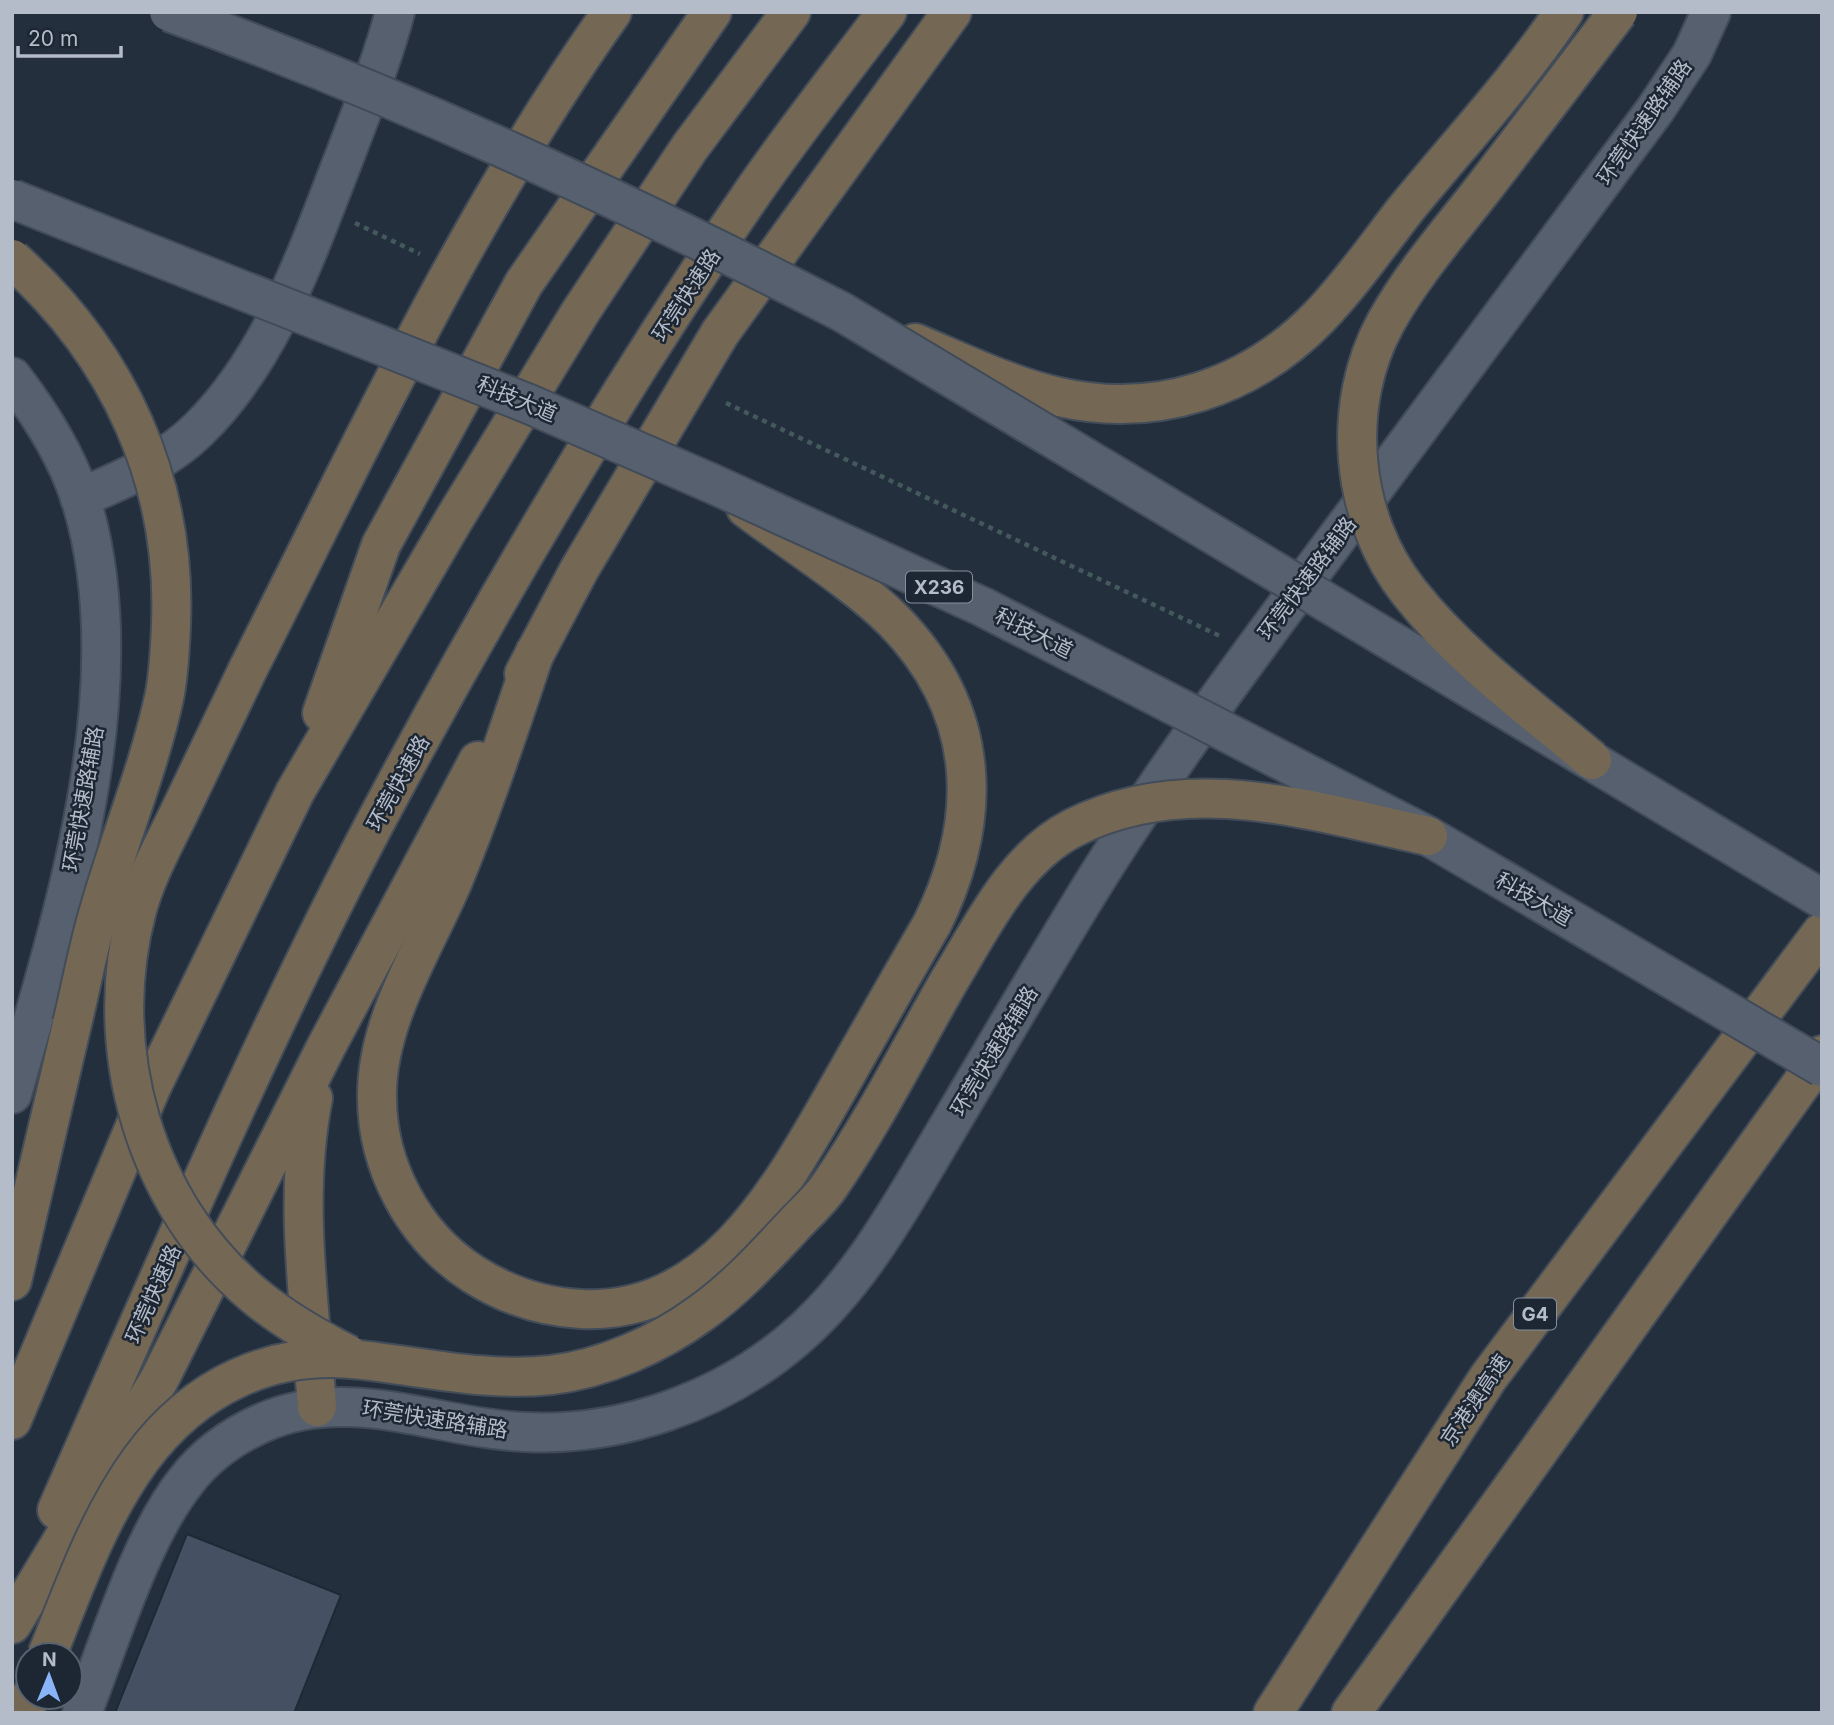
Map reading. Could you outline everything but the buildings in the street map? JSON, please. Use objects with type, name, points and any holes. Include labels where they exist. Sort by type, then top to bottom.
[{"type":"highway","points":[[357,1359],[302,1331],[253,1294],[211,1251],[176,1202],[149,1147],[132,1089],[124,1029],[125,968],[137,909],[155,864],[248,669],[419,337],[505,178],[612,12]]},
{"type":"highway","points":[[295,792],[363,591],[406,494],[524,283],[712,12]]},
{"type":"highway","points":[[12,1420],[150,1088],[295,792],[453,521],[581,311],[691,147],[791,12]]},
{"type":"highway","name":"环莞快速路","points":[[12,1611],[229,1121],[376,822],[527,551],[653,345],[754,191],[887,12]]},
{"type":"highway","points":[[12,1624],[159,1381],[326,1047],[579,570],[720,333],[952,12]]},
{"type":"highway","points":[[924,50],[962,12]]},
{"type":"highway","points":[[842,312],[1022,385],[1056,397],[1091,404],[1163,402],[1198,394],[1232,381],[1263,364],[1320,316],[1564,12]]},
{"type":"highway","points":[[1592,760],[1483,669],[1407,590],[1385,554],[1366,506],[1357,445],[1364,382],[1372,353],[1396,306],[1618,12]]},
{"type":"highway","points":[[12,259],[65,312],[96,352],[122,395],[143,442],[159,490],[170,553],[172,591],[165,696],[151,750],[98,912],[12,1281]]},
{"type":"highway","points":[[535,652],[477,821],[391,1020],[380,1058],[377,1096],[380,1135],[391,1172],[408,1207],[431,1238],[460,1265],[492,1286],[526,1300],[564,1308],[600,1310],[634,1305],[668,1293],[699,1275],[726,1252],[751,1225],[790,1172],[932,925],[950,887],[962,848],[967,806],[965,765],[957,724],[942,686],[919,650],[892,619],[713,484]]},
{"type":"highway","points":[[53,1641],[89,1551],[113,1502],[141,1459],[167,1428],[198,1399],[265,1367],[303,1358],[357,1359],[462,1375],[552,1375],[594,1365],[649,1345],[700,1314],[747,1276],[828,1188],[990,912],[1042,848],[1072,828],[1125,807],[1175,798],[1237,798],[1428,836]]},
{"type":"highway","name":"京港澳高速","points":[[1273,1713],[1488,1377],[1822,932]]},
{"type":"highway","points":[[317,1407],[303,1189],[306,1142],[326,1047]]},
{"type":"highway","points":[[1351,1713],[1822,1055]]},
{"type":"main road","points":[[169,12],[288,55],[489,141],[676,227],[842,312],[1822,899]]},
{"type":"main road","points":[[80,498],[133,475],[175,449],[200,429],[227,397],[275,324],[324,209],[386,48],[395,12]]},
{"type":"main road","name":"环莞快速路辅路","points":[[82,1713],[147,1548],[165,1511],[186,1479],[213,1452],[245,1431],[279,1416],[317,1407],[367,1406],[480,1428],[528,1432],[576,1431],[623,1424],[670,1410],[724,1386],[793,1340],[828,1307],[859,1270],[906,1197],[1106,864],[1253,652],[1655,110],[1692,54],[1711,12]]},
{"type":"main road","name":"科技大道","points":[[12,199],[386,345],[713,484],[983,607],[1428,836],[1822,1067]]},
{"type":"main road","name":"环莞快速路辅路","points":[[12,377],[66,463],[80,498],[94,564],[101,631],[98,711],[89,786],[73,864],[12,1094]]},
{"type":"path","points":[[324,209],[422,254]]},
{"type":"path","points":[[726,403],[1253,652]]}]
